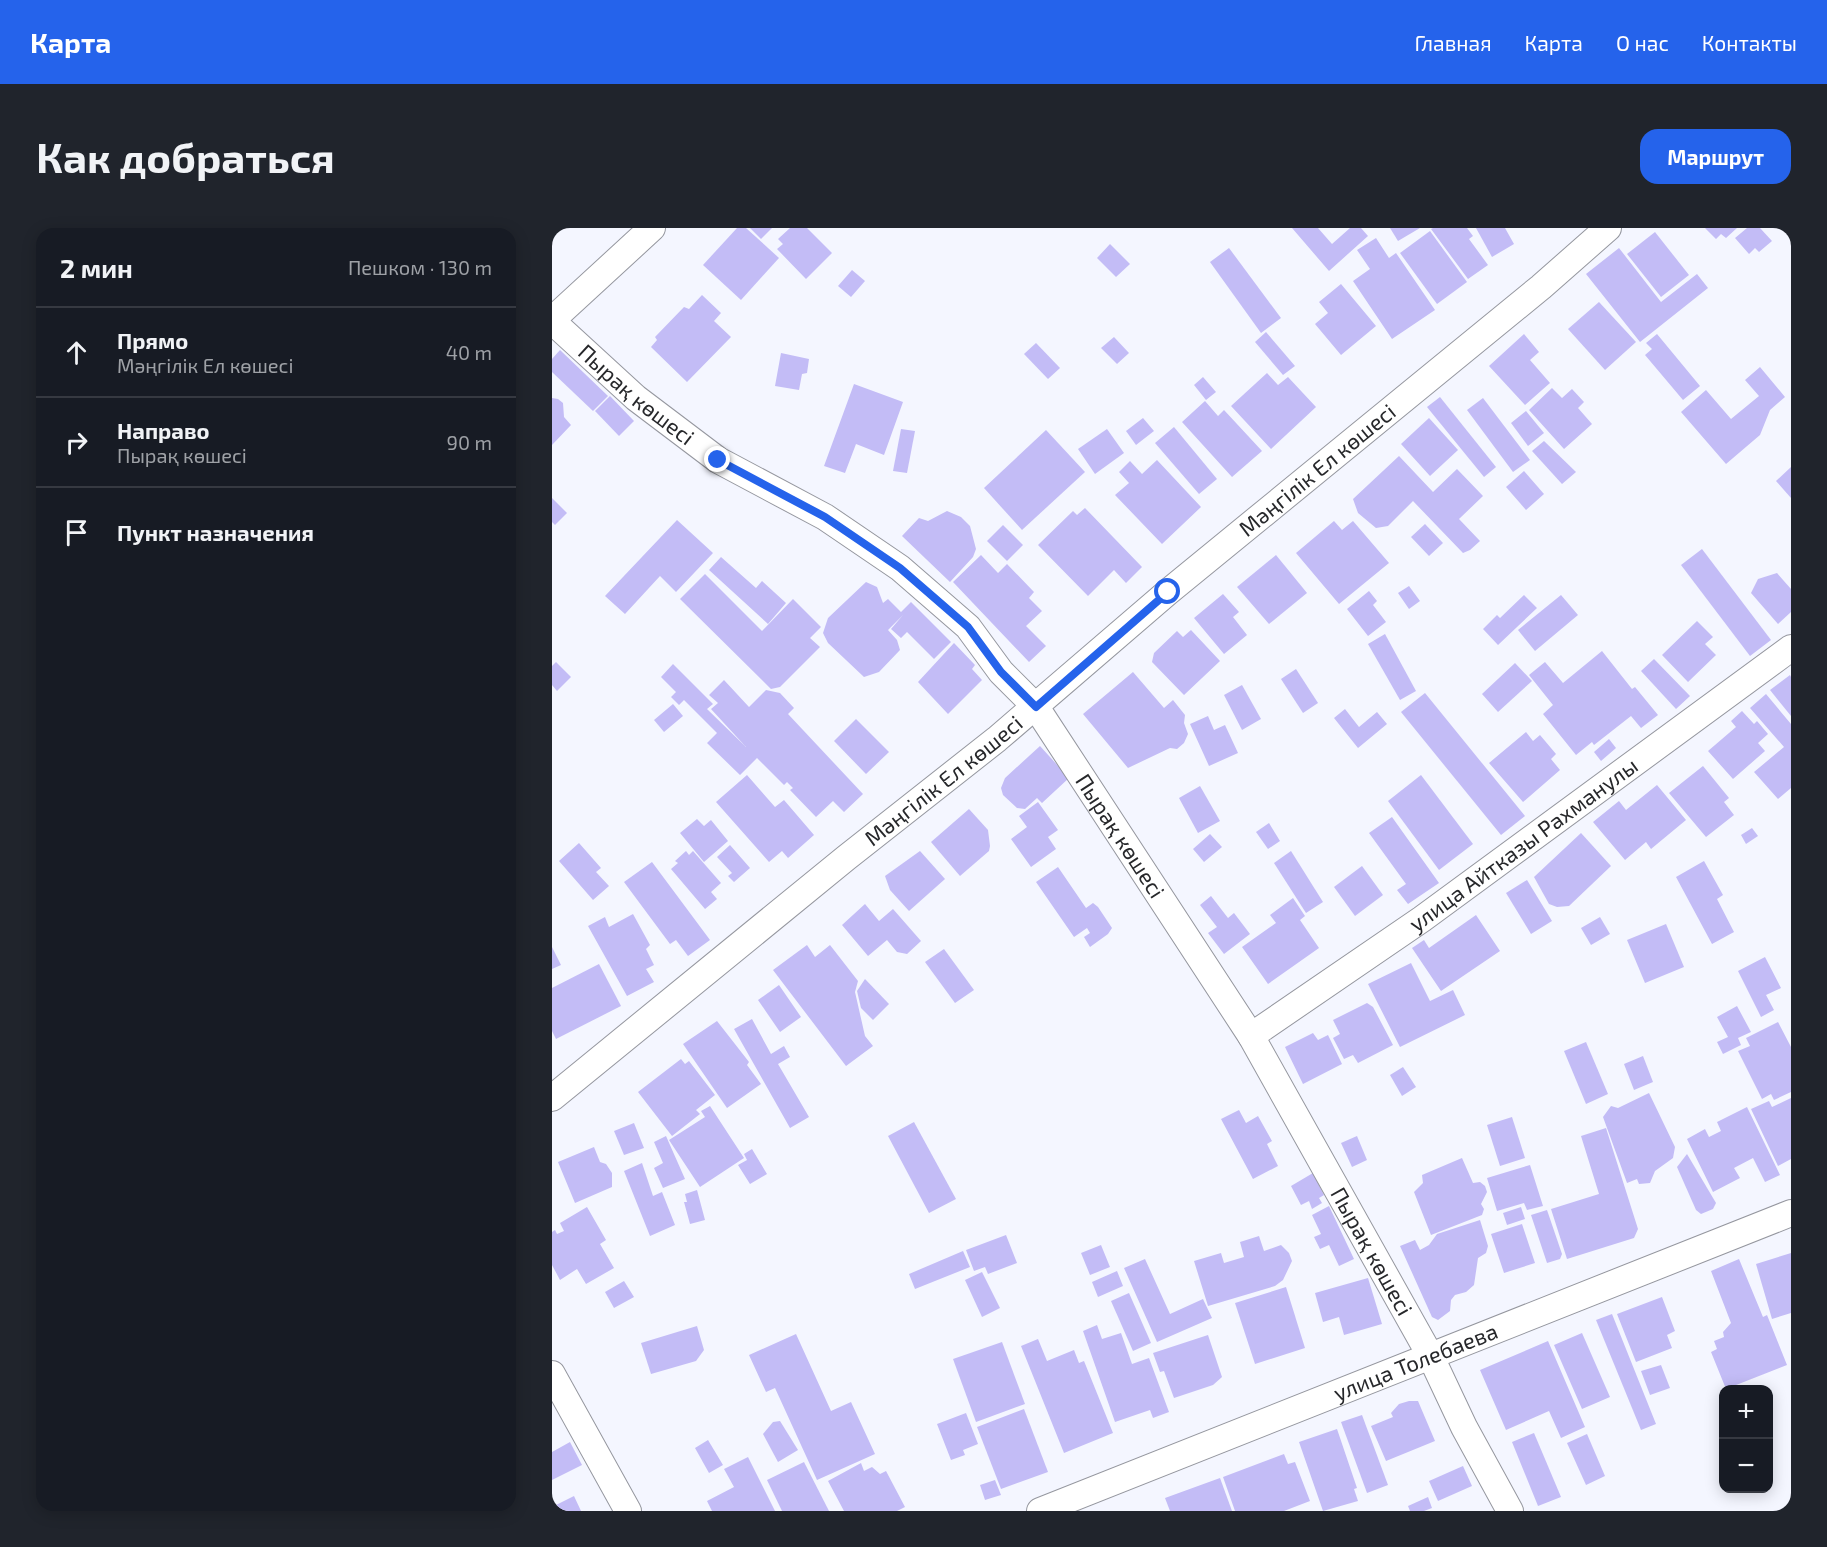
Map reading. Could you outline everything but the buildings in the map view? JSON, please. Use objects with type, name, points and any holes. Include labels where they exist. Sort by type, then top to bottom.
[{"type":"street","points":[[552,320],[652,228]]},
{"type":"street","name":"Мәңгілік Ел көшесі","points":[[552,1098],[1036,707],[1177,585],[1541,287],[1608,228]]},
{"type":"street","name":"Пырақ көшесі","points":[[552,320],[636,398],[718,460],[825,517],[900,568],[968,627],[1001,672],[1036,707],[1251,1036],[1431,1357],[1464,1427],[1510,1511]]},
{"type":"street","name":"улица Айтказы Рахманулы","points":[[1251,1036],[1422,919],[1791,648]]},
{"type":"street","name":"улица Толебаева","points":[[1040,1511],[1791,1213]]},
{"type":"street","points":[[552,1374],[628,1511]]},
{"type":"route","points":[[718,460],[825,517],[900,568],[968,627],[1001,672],[1036,707],[1168,592]]}]
